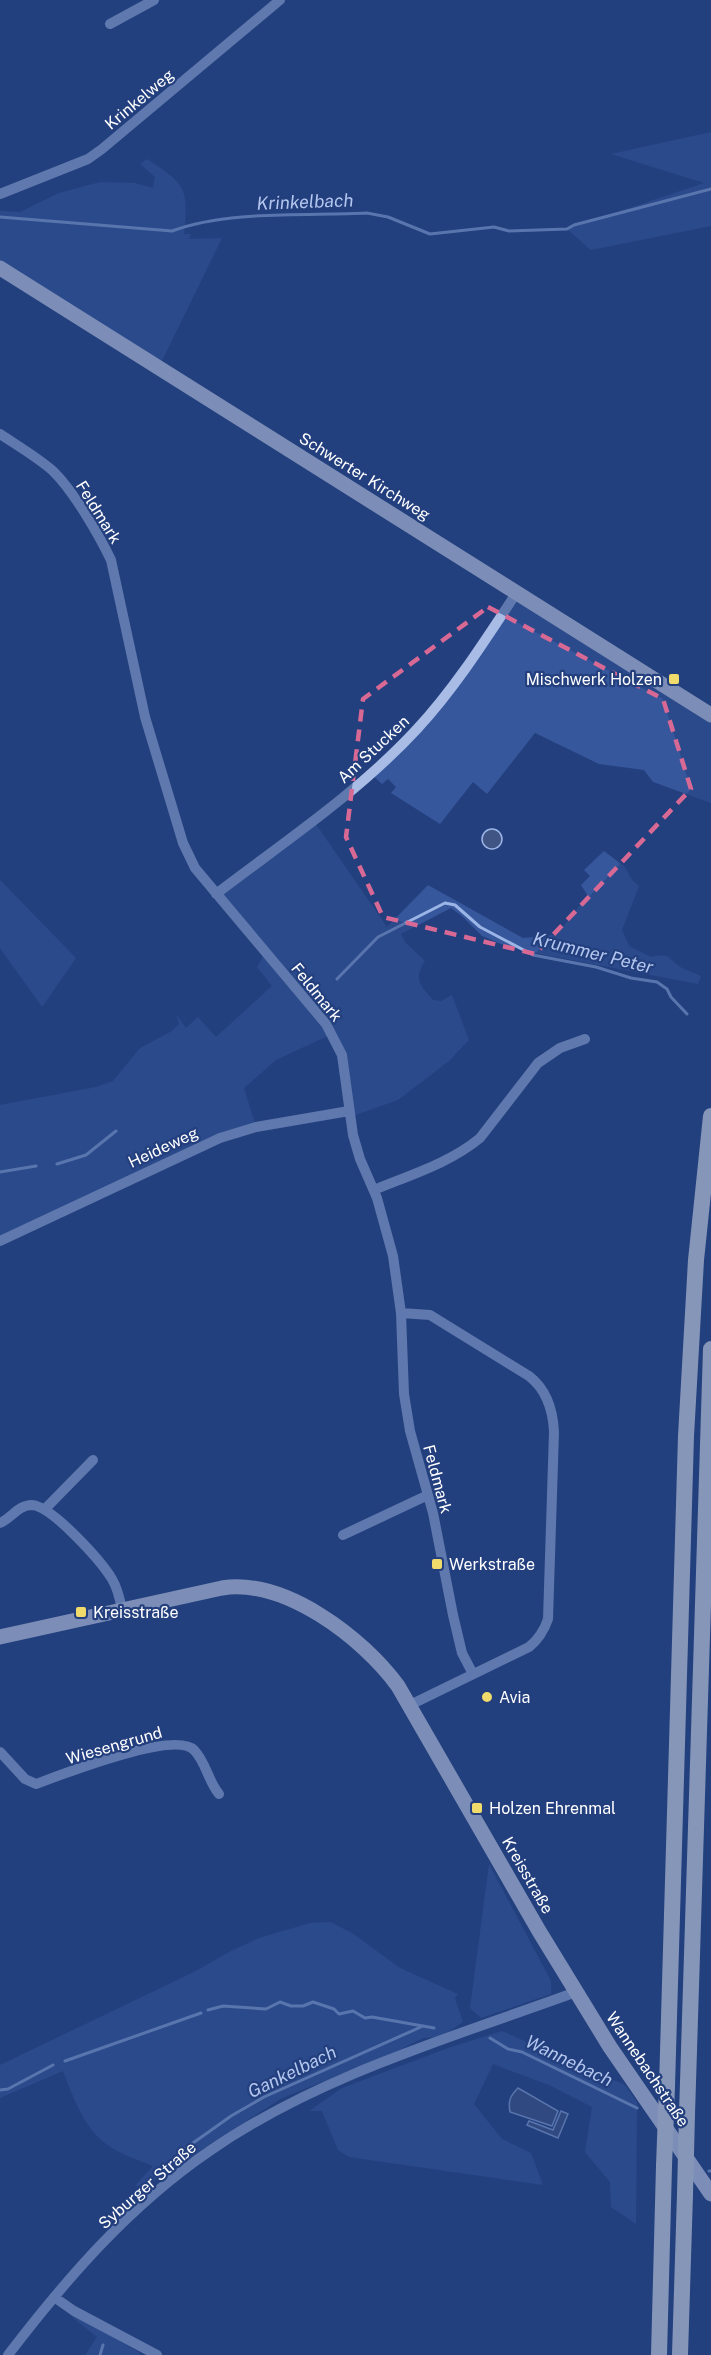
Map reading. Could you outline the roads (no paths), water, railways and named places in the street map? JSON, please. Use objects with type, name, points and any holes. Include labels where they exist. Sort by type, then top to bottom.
[{"type":"highway","points":[[659,2355],[686,1436],[696,1260],[711,1116]]},
{"type":"highway","points":[[680,2355],[711,1349]]},
{"type":"highway","points":[[654,2355],[659,2332]]},
{"type":"main road","name":"Schwerter Kirchweg","points":[[0,268],[711,715]]},
{"type":"main road","name":"Kreisstraße","points":[[0,1637],[232,1586],[246,1586],[267,1591],[303,1606],[345,1633],[387,1671],[410,1705],[576,1992]]},
{"type":"main road","name":"Wannebachstraße","points":[[576,1992],[610,2047],[711,2194]]},
{"type":"street","points":[[110,24],[154,0]]},
{"type":"street","name":"Krinkelweg","points":[[0,194],[88,159],[280,0]]},
{"type":"street","name":"Feldmark","points":[[0,434],[36,458],[59,478],[104,545],[111,560],[145,717],[177,827],[195,868],[332,1034],[342,1056],[353,1135],[360,1159],[374,1190],[393,1256],[401,1313],[406,1412],[428,1495],[462,1653],[473,1674]]},
{"type":"street","name":"Am Stucken","points":[[216,894],[348,794],[397,750],[444,697],[518,592]]},
{"type":"street","points":[[374,1190],[445,1161],[470,1146],[480,1138],[538,1063],[560,1048],[585,1039]]},
{"type":"street","name":"Heideweg","points":[[0,1241],[220,1138],[256,1127],[349,1111]]},
{"type":"street","points":[[401,1313],[430,1315],[529,1376],[541,1388],[554,1420],[548,1619],[538,1640],[529,1647],[410,1705]]},
{"type":"street","points":[[45,1509],[93,1460]]},
{"type":"street","points":[[344,1535],[428,1495]]},
{"type":"street","points":[[0,1523],[25,1506],[34,1505],[45,1509],[88,1547],[101,1563],[113,1581],[122,1610]]},
{"type":"street","name":"Wiesengrund","points":[[1,1755],[25,1779],[36,1784],[128,1753],[181,1744],[194,1750],[212,1786],[219,1794]]},
{"type":"street","name":"Syburger Straße","points":[[8,2355],[88,2256],[130,2215],[188,2166],[243,2130],[290,2104],[353,2076],[576,1992]]},
{"type":"street","points":[[54,2297],[74,2311],[157,2355]]},
{"type":"waterway","name":"Krinkelbach","points":[[0,217],[172,231],[194,224],[242,217],[367,213],[388,217],[430,234],[494,227],[509,231],[567,229],[574,225],[711,189]]},
{"type":"waterway","name":"Krummer Peter","points":[[337,979],[378,937],[445,903],[455,905],[480,927],[533,955],[657,982],[667,989],[671,997],[687,1014]]},
{"type":"waterway","name":"Krummer Peter","points":[[57,1164],[86,1155],[116,1131]]},
{"type":"waterway","name":"Krummer Peter","points":[[0,1172],[36,1166]]},
{"type":"waterway","name":"Wannebach","points":[[208,2010],[223,2006],[266,2009],[280,2002],[291,2006],[303,2006],[313,2002],[334,2009],[339,2014],[353,2011],[365,2018],[372,2017],[434,2028]]},
{"type":"waterway","name":"Wannebach","points":[[65,2061],[201,2013]]},
{"type":"waterway","name":"Gankelbach","points":[[179,2153],[231,2116],[264,2097],[423,2026]]},
{"type":"waterway","name":"Wannebach","points":[[490,2038],[508,2049],[522,2052],[637,2108]]},
{"type":"waterway","name":"Wannebach","points":[[0,2090],[8,2089],[53,2065]]},
{"type":"waterway","name":"Gankelbach","points":[[100,2355],[103,2345]]},
{"type":"place","name":"Mischwerk Holzen","points":[[674,679]]},
{"type":"place","name":"Werkstraße","points":[[437,1564]]},
{"type":"place","name":"Kreisstraße","points":[[81,1612]]},
{"type":"place","name":"Avia","points":[[487,1697]]},
{"type":"place","name":"Holzen Ehrenmal","points":[[477,1808]]}]
